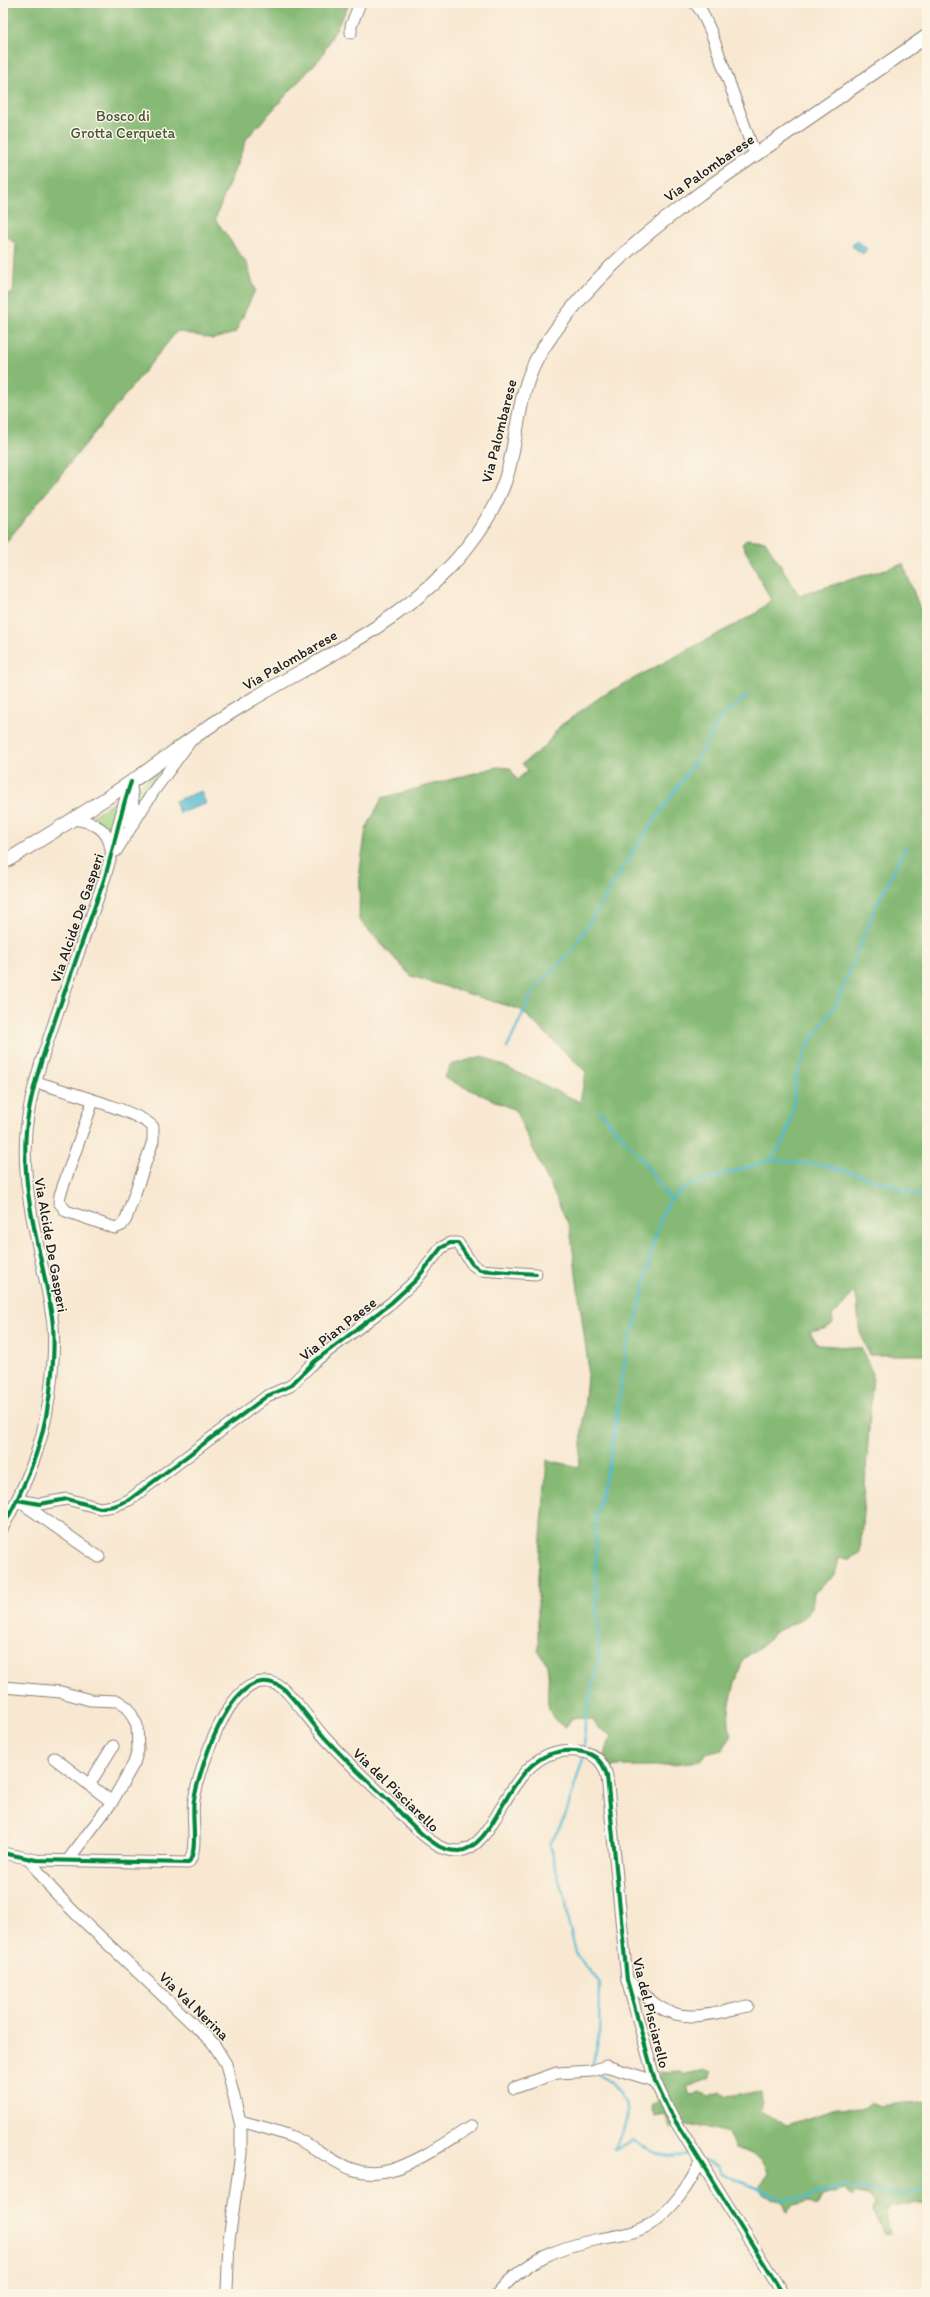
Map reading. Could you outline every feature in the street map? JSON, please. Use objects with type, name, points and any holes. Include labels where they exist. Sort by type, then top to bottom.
[{"type":"main road","name":"Via Palombarese","points":[[3,863],[131,782],[237,708],[390,620],[411,605],[445,572],[485,520],[502,488],[510,463],[526,383],[537,358],[578,303],[630,248],[680,206],[927,36]]},
{"type":"street","points":[[351,33],[351,26],[360,3]]},
{"type":"street","points":[[695,3],[702,12],[712,32],[755,155]]},
{"type":"street","name":"Via Alcide De Gasperi","points":[[111,859],[152,792],[192,738]]},
{"type":"street","name":"Via Alcide De Gasperi","points":[[126,835],[133,808],[131,782]]},
{"type":"street","name":"Via Alcide De Gasperi","points":[[3,1527],[32,1470],[42,1436],[49,1404],[53,1364],[51,1310],[30,1212],[26,1183],[27,1128],[36,1082],[111,859],[123,806],[131,782]]},
{"type":"street","name":"Via Alcide De Gasperi","points":[[72,819],[92,823],[105,833],[110,842],[111,859]]},
{"type":"street","points":[[36,1082],[94,1101],[145,1120],[155,1131],[154,1141],[126,1219],[122,1225],[115,1228],[69,1213],[62,1208],[59,1202],[60,1195],[94,1101]]},
{"type":"street","name":"Via Pian Paese","points":[[17,1500],[40,1504],[66,1499],[100,1508],[114,1506],[129,1500],[267,1396],[292,1384],[315,1361],[397,1298],[419,1277],[439,1250],[447,1244],[458,1243],[472,1264],[480,1270],[536,1274]]},
{"type":"street","points":[[17,1500],[99,1557]]},
{"type":"street","name":"Via del Pisciarello","points":[[3,1853],[29,1859],[183,1864],[190,1861],[193,1855],[192,1815],[195,1796],[218,1726],[226,1712],[237,1698],[248,1688],[262,1681],[273,1682],[284,1689],[339,1752],[426,1837],[447,1850],[467,1849],[480,1840],[488,1830],[510,1791],[532,1766],[555,1753],[582,1752],[600,1762],[607,1776],[627,1980],[655,2081],[667,2107],[700,2162],[783,2294]]},
{"type":"street","points":[[3,1687],[61,1692],[86,1700],[118,1701],[125,1705],[137,1726],[138,1750],[132,1766],[112,1802],[68,1860]]},
{"type":"street","points":[[89,1785],[113,1746]]},
{"type":"street","points":[[54,1758],[112,1802]]},
{"type":"street","name":"Via Val Nerina","points":[[29,1859],[45,1881],[67,1905],[216,2046],[226,2064],[241,2121],[241,2154],[229,2240],[227,2290]]},
{"type":"street","points":[[627,1980],[656,2005],[678,2015],[701,2015],[748,2006]]},
{"type":"street","points":[[514,2088],[557,2073],[592,2071],[606,2066],[655,2081]]},
{"type":"street","points":[[241,2121],[297,2139],[346,2168],[374,2172],[390,2170],[410,2163],[472,2126]]},
{"type":"street","points":[[497,2294],[521,2270],[548,2254],[568,2246],[632,2232],[652,2224],[680,2195],[700,2162]]},
{"type":"green space","name":"Bosco di Grotta Cerqueta","points":[[3,3],[350,3],[321,57],[247,138],[215,219],[247,264],[255,290],[235,333],[213,339],[177,331],[3,546],[3,294],[13,294],[16,244],[3,234]]},
{"type":"green space","points":[[747,539],[765,541],[799,595],[903,564],[927,627],[927,1355],[869,1355],[859,1328],[857,1300],[853,1292],[840,1309],[832,1315],[833,1323],[824,1329],[810,1332],[818,1345],[861,1348],[873,1374],[860,1553],[849,1559],[839,1558],[835,1575],[814,1593],[812,1607],[803,1619],[773,1633],[766,1643],[743,1659],[731,1698],[729,1727],[731,1737],[722,1750],[706,1754],[699,1761],[656,1766],[615,1766],[606,1771],[605,1755],[611,1735],[598,1728],[592,1719],[572,1718],[565,1728],[554,1718],[549,1709],[547,1667],[544,1659],[538,1651],[538,1575],[547,1460],[579,1467],[588,1364],[570,1228],[515,1110],[444,1078],[451,1065],[482,1056],[580,1102],[586,1072],[521,1010],[411,976],[359,920],[360,869],[366,829],[382,798],[497,767],[510,768],[517,780],[528,770],[522,764],[545,746],[560,726],[603,695],[755,614],[771,600],[742,544]]},
{"type":"green space","points":[[156,774],[157,776],[135,806],[133,790]]},
{"type":"green space","points":[[121,798],[111,836],[90,818]]},
{"type":"green space","points":[[706,2070],[713,2072],[709,2079],[687,2087],[691,2095],[701,2093],[709,2096],[720,2092],[726,2097],[762,2092],[763,2102],[760,2111],[787,2125],[836,2109],[864,2108],[870,2103],[880,2107],[891,2104],[927,2101],[927,2204],[888,2206],[886,2214],[890,2233],[885,2234],[872,2212],[874,2202],[869,2195],[856,2193],[852,2197],[845,2190],[822,2196],[817,2206],[809,2201],[793,2205],[787,2213],[783,2202],[763,2194],[759,2186],[768,2174],[764,2163],[756,2156],[735,2148],[728,2133],[697,2125],[670,2128],[664,2115],[654,2117],[651,2106],[658,2101],[662,2086],[659,2072],[680,2071],[684,2074]]},
{"type":"water","points":[[856,240],[867,249],[863,254],[852,246]]},
{"type":"water","points":[[201,791],[206,804],[179,813],[175,801]]},
{"type":"waterway","points":[[507,1048],[534,989],[572,951],[636,847],[697,759],[720,718],[749,695]]},
{"type":"waterway","points":[[771,1160],[785,1140],[793,1110],[795,1080],[808,1045],[836,1004],[877,904],[906,847]]},
{"type":"waterway","points":[[600,1111],[644,1162],[670,1200]]},
{"type":"waterway","points":[[584,1750],[585,1720],[599,1657],[596,1596],[596,1516],[610,1461],[626,1352],[640,1307],[653,1243],[662,1215],[670,1200],[689,1185],[771,1160],[824,1165],[889,1184],[927,1199]]},
{"type":"waterway","points":[[584,1755],[565,1817],[550,1844],[559,1880],[566,1900],[568,1921],[577,1956],[600,1983],[599,2036],[592,2068]]},
{"type":"waterway","points":[[596,2072],[618,2091],[627,2110],[626,2121],[615,2149]]},
{"type":"waterway","points":[[615,2149],[632,2141],[658,2154],[669,2156],[691,2153]]},
{"type":"waterway","points":[[704,2160],[717,2166],[722,2173],[784,2199],[810,2196],[845,2186],[903,2195],[927,2190]]},
{"type":"cycle path","points":[[3,1527],[30,1471],[42,1434],[50,1395],[53,1357],[54,1334],[52,1319],[33,1222],[26,1177],[25,1155],[28,1116],[34,1085],[43,1055],[103,883],[131,782]]},
{"type":"cycle path","points":[[17,1500],[40,1504],[67,1499],[100,1508],[114,1506],[129,1500],[267,1396],[290,1386],[315,1361],[391,1303],[416,1280],[441,1248],[450,1243],[458,1243],[472,1264],[480,1270],[536,1274]]},
{"type":"cycle path","points":[[3,1853],[36,1860],[188,1863],[191,1858],[194,1842],[194,1800],[212,1741],[223,1718],[236,1699],[250,1686],[266,1682],[284,1689],[333,1747],[412,1825],[437,1845],[449,1850],[459,1851],[474,1845],[486,1832],[509,1794],[522,1776],[538,1761],[558,1752],[583,1752],[596,1757],[604,1767],[607,1776],[627,1980],[655,2081],[669,2111],[783,2294]]}]
